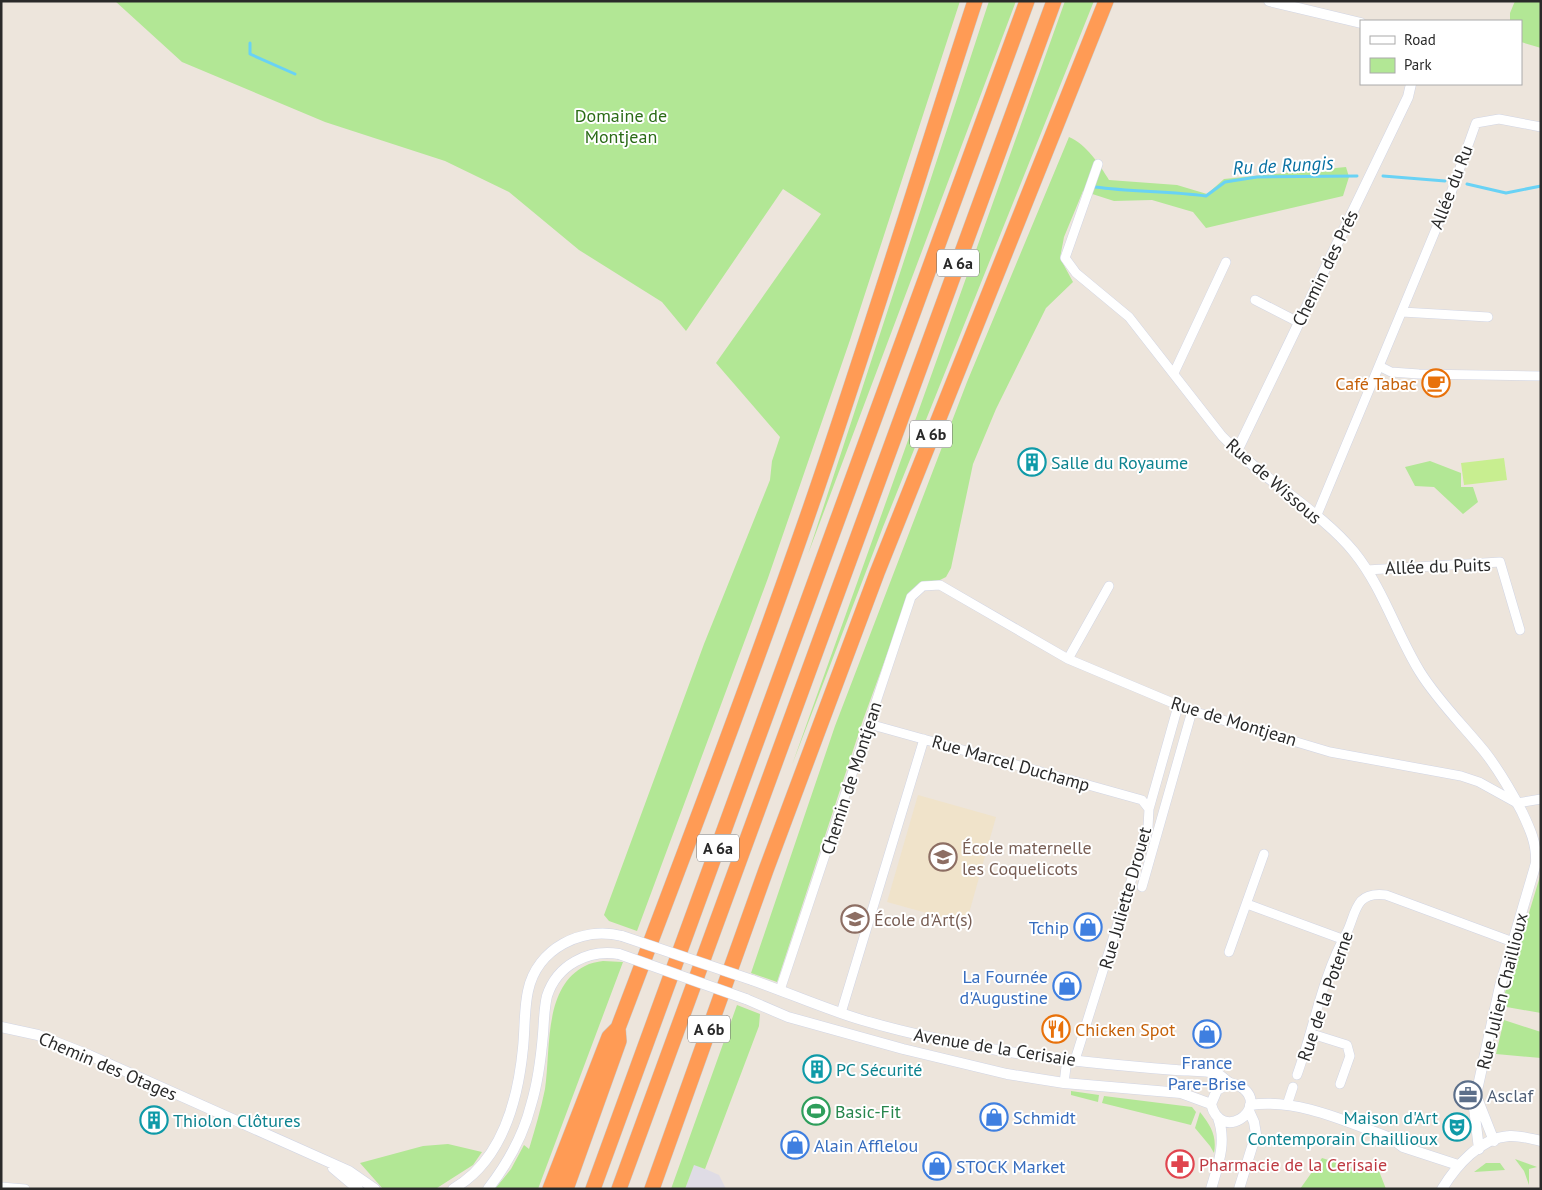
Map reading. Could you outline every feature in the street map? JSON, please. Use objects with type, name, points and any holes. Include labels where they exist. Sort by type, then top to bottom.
[{"type":"highway","points":[[550,1189],[609,1037],[618,1028],[804,526],[849,394],[975,1]]},
{"type":"highway","name":"A 6a","points":[[594,1189],[1027,1]]},
{"type":"highway","name":"A 6a","points":[[620,1189],[1054,1]]},
{"type":"highway","name":"A 6b","points":[[652,1189],[766,870],[877,573],[1106,1]]},
{"type":"highway","points":[[566,1189],[619,1041],[618,1028]]},
{"type":"street","points":[[1269,1],[1360,23]]},
{"type":"street","name":"Chemin des Prés","points":[[1237,451],[1408,97],[1411,85]]},
{"type":"street","name":"Allée du Ru","points":[[1316,517],[1451,193],[1476,123],[1499,120],[1541,127]]},
{"type":"street","name":"Rue de Wissous","points":[[1098,164],[1065,258],[1076,273],[1129,317],[1222,436],[1257,471],[1316,517],[1353,551],[1367,570],[1401,639],[1438,699],[1498,769],[1517,803]]},
{"type":"street","points":[[1174,373],[1226,262]]},
{"type":"street","points":[[1255,300],[1298,322]]},
{"type":"street","points":[[1402,312],[1488,317]]},
{"type":"street","points":[[1379,366],[1391,372],[1419,374],[1541,376]]},
{"type":"street","name":"Allée du Puits","points":[[1367,570],[1500,562],[1520,630]]},
{"type":"street","name":"Rue de Montjean","points":[[940,584],[1068,659],[1178,706],[1330,752],[1461,776],[1479,782],[1517,803]]},
{"type":"street","name":"Chemin de Montjean","points":[[780,990],[911,597],[923,586],[940,584]]},
{"type":"street","points":[[1068,659],[1109,586]]},
{"type":"street","name":"Rue Juliette Drouet","points":[[1064,1083],[1071,1060],[1081,1044],[1148,827],[1149,808],[1178,706]]},
{"type":"street","points":[[1142,887],[1192,711]]},
{"type":"street","name":"Rue Marcel Duchamp","points":[[868,724],[1142,800],[1149,808]]},
{"type":"street","points":[[841,1013],[924,739]]},
{"type":"street","points":[[1517,803],[1541,799]]},
{"type":"street","name":"Rue Julien Chaillioux","points":[[1479,1148],[1474,1108],[1476,1095],[1500,986],[1536,853],[1532,834],[1517,803]]},
{"type":"street","points":[[1229,952],[1264,854]]},
{"type":"street","name":"Rue de la Poterne","points":[[1297,1075],[1312,1034],[1312,1021],[1342,939],[1361,900],[1377,894],[1513,942]]},
{"type":"street","points":[[1247,904],[1342,939]]},
{"type":"street","name":"Avenue de la Cerisaie","points":[[453,1189],[478,1170],[502,1133],[516,1092],[528,991],[534,974],[543,960],[566,941],[588,934],[608,933],[622,936],[752,980],[841,1013],[954,1043],[1071,1060],[1218,1074],[1230,1083]]},
{"type":"street","name":"Avenue de la Cerisaie","points":[[488,1189],[517,1146],[531,1107],[538,1074],[547,998],[555,979],[566,968],[584,957],[603,952],[619,954],[746,999],[780,1015],[903,1049],[1026,1078],[1181,1093],[1211,1104]]},
{"type":"street","name":"Chemin des Otages","points":[[1,1027],[38,1035],[88,1055],[349,1171],[375,1189]]},
{"type":"street","points":[[1312,1034],[1347,1045],[1350,1056],[1340,1084]]},
{"type":"street","points":[[1211,1189],[1222,1144],[1222,1130],[1211,1104],[1217,1090],[1230,1083],[1244,1089],[1249,1096],[1256,1134],[1239,1189]]},
{"type":"street","points":[[1287,1105],[1293,1087]]},
{"type":"street","points":[[1476,1095],[1494,1141]]},
{"type":"street","points":[[1250,1108],[1287,1105],[1307,1109],[1391,1138],[1403,1146],[1458,1165]]},
{"type":"street","points":[[1218,1118],[1227,1122],[1237,1122],[1244,1118],[1250,1108]]},
{"type":"street","points":[[1442,1189],[1458,1165],[1479,1148],[1512,1136],[1541,1141]]},
{"type":"street","name":"Chemin des Otages","points":[[322,1160],[358,1189]]},
{"type":"street","points":[[1,1187],[25,1189]]},
{"type":"shaded area","name":"École maternelle les Coquelicots","points":[[918,795],[996,817],[966,924],[887,902]]},
{"type":"shaded area","points":[[694,1164],[719,1175],[726,1189],[685,1189]]},
{"type":"green space","name":"Domaine de Montjean","points":[[115,1],[960,1],[850,340],[768,578],[637,931],[609,921],[604,915],[704,644],[770,480],[772,461],[780,437],[716,363],[821,214],[783,189],[686,331],[662,302],[579,250],[509,192],[445,161],[325,122],[182,62]]},
{"type":"green space","points":[[989,1],[1016,1],[808,554]]},
{"type":"green space","points":[[1065,1],[1094,1],[883,527],[792,765]]},
{"type":"green space","points":[[1515,1],[1541,1],[1541,48],[1522,42],[1522,20],[1510,20],[1510,13]]},
{"type":"green space","points":[[1069,137],[1087,150],[1109,180],[1177,185],[1207,194],[1224,179],[1346,167],[1349,177],[1343,196],[1206,228],[1193,212],[1152,200],[1114,201],[1083,191],[1064,237],[1060,258],[1073,282],[1046,308],[996,409],[973,464],[951,568],[946,577],[912,594],[905,605],[863,720],[777,982],[751,973],[835,726],[967,382]]},
{"type":"green space","points":[[1504,458],[1507,480],[1464,485],[1461,463]]},
{"type":"green space","points":[[1430,461],[1461,473],[1461,487],[1473,487],[1478,502],[1463,514],[1434,487],[1415,486],[1405,467]]},
{"type":"green space","points":[[1541,873],[1541,1013],[1501,1006]]},
{"type":"green space","points":[[603,961],[623,962],[538,1189],[495,1189],[511,1169],[524,1145],[529,1149],[545,1089],[549,1038],[555,1004],[562,989],[571,976],[585,966]]},
{"type":"green space","points":[[737,1005],[760,1014],[759,1026],[705,1169],[694,1165],[685,1189],[671,1189]]},
{"type":"green space","points":[[1504,1020],[1541,1032],[1541,1058],[1496,1054]]},
{"type":"green space","points":[[1071,1091],[1099,1095],[1098,1102],[1071,1095]]},
{"type":"green space","points":[[1104,1096],[1192,1107],[1196,1112],[1191,1125],[1102,1103]]},
{"type":"green space","points":[[1200,1112],[1212,1131],[1215,1141],[1214,1153],[1195,1128]]},
{"type":"green space","points":[[448,1144],[482,1152],[473,1165],[437,1188],[383,1189],[360,1163],[423,1146]]},
{"type":"green space","points":[[1322,1158],[1366,1172],[1379,1171],[1386,1189],[1300,1189]]},
{"type":"green space","points":[[1515,1159],[1537,1167],[1529,1169],[1529,1185],[1524,1171]]},
{"type":"green space","points":[[1486,1163],[1500,1163],[1505,1170],[1474,1172]]},
{"type":"waterway","points":[[250,43],[250,54],[295,74]]},
{"type":"waterway","name":"Ru de Rungis","points":[[1095,187],[1206,196],[1225,182],[1257,177],[1357,176]]},
{"type":"waterway","name":"Ru de Rungis","points":[[1383,176],[1445,181]]},
{"type":"waterway","name":"Ru de Rungis","points":[[1467,184],[1506,193],[1541,186]]},
{"type":"place","name":"Café Tabac","points":[[1436,383]]},
{"type":"place","name":"Salle du Royaume","points":[[1032,462]]},
{"type":"place","name":"École maternelle les Coquelicots","points":[[943,857]]},
{"type":"place","name":"École d'Art(s)","points":[[855,919]]},
{"type":"place","name":"Tchip","points":[[1088,927]]},
{"type":"place","name":"La Fournée d'Augustine","points":[[1067,986]]},
{"type":"place","name":"Chicken Spot","points":[[1056,1029]]},
{"type":"place","name":"France Pare-Brise","points":[[1207,1034]]},
{"type":"place","name":"PC Sécurité","points":[[817,1069]]},
{"type":"place","name":"Asclaf","points":[[1468,1095]]},
{"type":"place","name":"Basic-Fit","points":[[816,1111]]},
{"type":"place","name":"Schmidt","points":[[994,1117]]},
{"type":"place","name":"Thiolon Clôtures","points":[[154,1120]]},
{"type":"place","name":"Maison d'Art Contemporain Chaillioux","points":[[1457,1127]]},
{"type":"place","name":"Alain Afflelou","points":[[795,1145]]},
{"type":"place","name":"Pharmacie de la Cerisaie","points":[[1180,1164]]},
{"type":"place","name":"STOCK Market","points":[[937,1166]]}]
